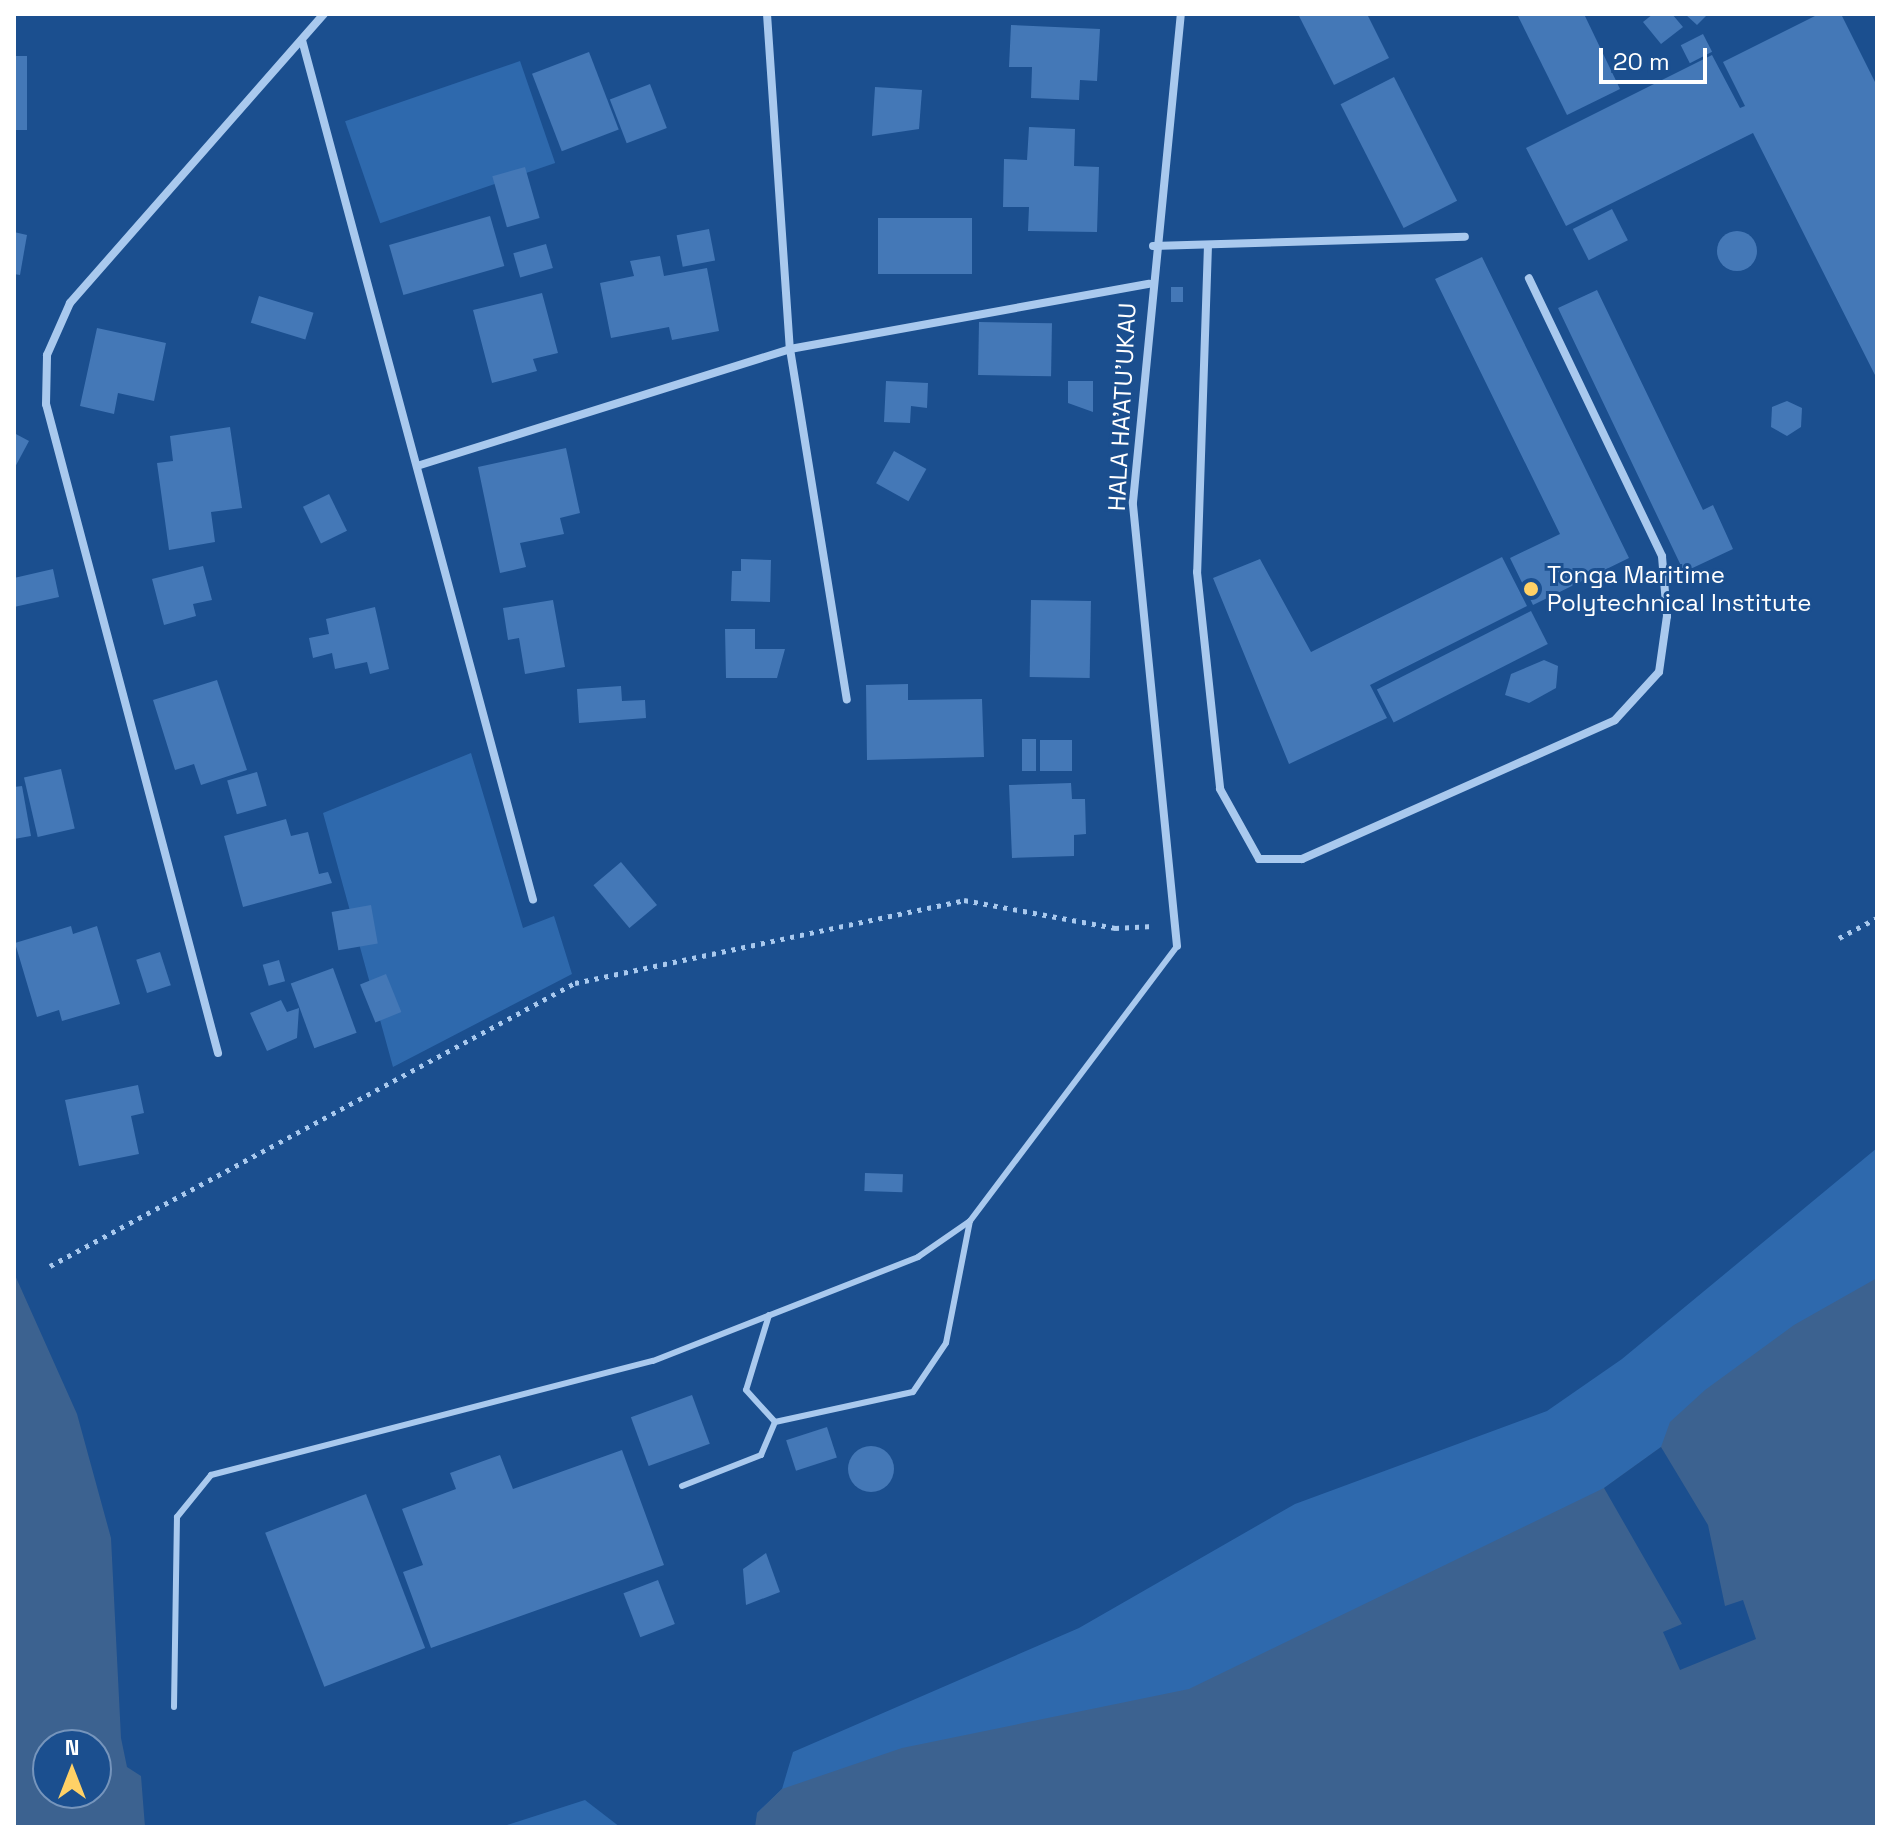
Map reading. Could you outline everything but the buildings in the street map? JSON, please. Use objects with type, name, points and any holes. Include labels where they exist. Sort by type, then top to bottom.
[{"type":"street","points":[[218,1053],[46,404],[47,355],[70,303],[324,14]]},
{"type":"street","points":[[767,14],[790,349],[847,699]]},
{"type":"street","name":"HALA HA'ATU'UKAU","points":[[1177,946],[1133,502],[1149,284],[1181,14]]},
{"type":"street","points":[[302,40],[533,900]]},
{"type":"street","points":[[1153,246],[1465,237]]},
{"type":"street","points":[[1208,245],[1197,572],[1220,789],[1259,859],[1302,859],[1615,720],[1659,672],[1667,616],[1662,556],[1529,278]]},
{"type":"street","points":[[417,466],[790,349],[1149,284]]},
{"type":"lane","points":[[174,1707],[177,1517],[211,1475],[638,1365],[918,1257],[970,1221],[1177,946]]},
{"type":"lane","points":[[775,1422],[913,1392],[946,1343],[970,1221]]},
{"type":"lane","points":[[769,1315],[746,1390],[775,1422]]},
{"type":"lane","points":[[682,1486],[761,1455],[775,1422]]},
{"type":"path","points":[[50,1266],[575,983],[964,900],[1115,928],[1176,915]]},
{"type":"path","points":[[1839,938],[1877,918]]},
{"type":"shaded area","points":[[520,61],[555,163],[380,223],[345,121]]},
{"type":"shaded area","points":[[471,753],[523,928],[554,916],[572,974],[393,1067],[323,813]]},
{"type":"shaded area","points":[[1877,1148],[1877,1394],[1392,1659],[757,1813],[782,1789],[793,1752],[1079,1628],[1295,1504],[1547,1411],[1622,1359]]},
{"type":"shaded area","points":[[14,1273],[77,1414],[111,1538],[121,1738],[127,1767],[141,1776],[145,1827],[14,1827]]},
{"type":"shaded area","points":[[1877,1278],[1877,1827],[755,1827],[757,1813],[782,1789],[902,1748],[1189,1689],[1604,1488],[1661,1447],[1670,1422],[1705,1390],[1794,1325]]},
{"type":"shaded area","points":[[585,1800],[620,1827],[501,1827]]},
{"type":"pier","points":[[1661,1447],[1708,1525],[1725,1606],[1743,1600],[1756,1639],[1680,1670],[1663,1632],[1682,1624],[1604,1488]]},
{"type":"place","name":"Tonga Maritime Polytechnical Institute","points":[[1531,589]]}]
